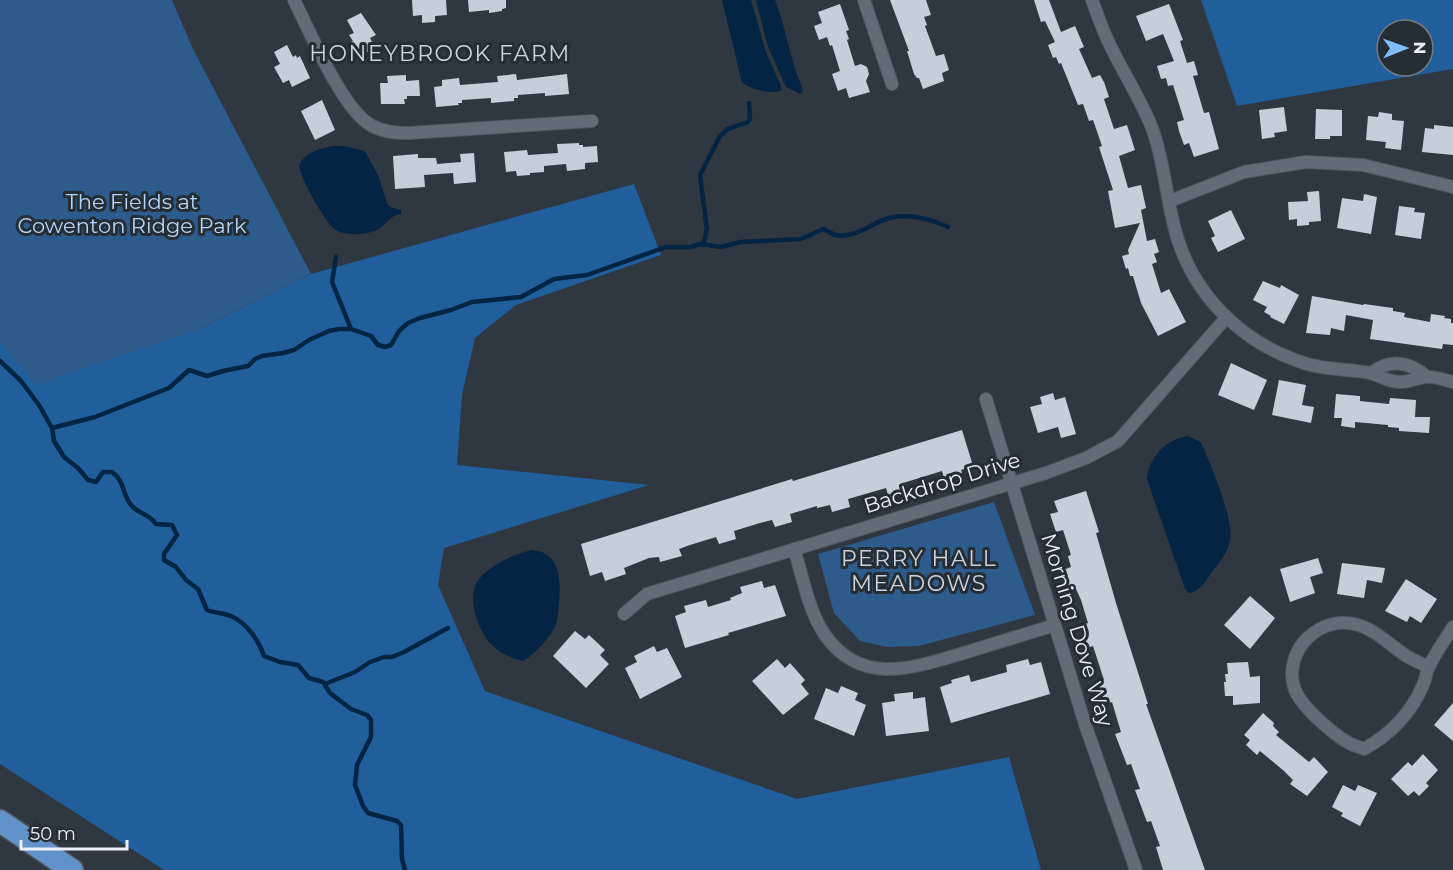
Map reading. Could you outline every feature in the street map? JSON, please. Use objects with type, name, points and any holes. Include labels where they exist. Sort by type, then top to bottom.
[{"type":"highway","points":[[0,821],[72,870]]},
{"type":"street","points":[[294,0],[343,96],[360,118],[371,126],[382,130],[409,133],[592,121]]},
{"type":"street","points":[[864,0],[892,84]]},
{"type":"street","points":[[1092,0],[1110,44],[1151,127],[1162,164],[1176,234],[1186,261],[1206,294],[1226,318],[1246,334],[1287,357],[1328,369],[1372,373],[1382,379],[1397,382],[1414,381],[1427,377],[1453,382]]},
{"type":"street","points":[[1170,201],[1244,172],[1306,162],[1363,165],[1453,187]]},
{"type":"street","name":"Backdrop Drive","points":[[624,614],[647,594],[1046,473],[1086,458],[1118,441],[1226,318]]},
{"type":"street","points":[[1372,373],[1380,366],[1401,364],[1417,367],[1427,377]]},
{"type":"street","name":"Morning Dove Way","points":[[986,399],[1085,724],[1136,870]]},
{"type":"street","points":[[794,549],[815,617],[826,635],[840,652],[856,662],[875,669],[915,667],[1055,625]]},
{"type":"street","points":[[1429,667],[1359,625],[1339,622],[1328,624],[1303,642],[1293,660],[1292,673],[1294,687],[1302,705],[1348,743],[1365,748],[1380,740],[1416,701],[1429,667],[1453,627]]},
{"type":"green space","name":"The Fields at Cowenton Ridge Park","points":[[0,0],[172,0],[193,49],[311,274],[197,330],[0,444]]},
{"type":"green space","points":[[994,502],[1035,615],[919,646],[887,647],[860,641],[834,613],[818,554]]},
{"type":"shaded area","points":[[722,0],[751,0],[766,52],[781,91],[761,91],[742,83]]},
{"type":"shaded area","points":[[756,0],[775,0],[803,91],[801,94],[786,87],[768,47]]},
{"type":"shaded area","points":[[1201,0],[1453,0],[1453,69],[1435,72],[1435,18],[1375,18],[1375,78],[1400,78],[1237,106]]},
{"type":"shaded area","points":[[333,146],[365,151],[378,175],[387,203],[390,207],[401,210],[401,214],[369,233],[349,234],[333,228],[313,198],[299,166],[309,154]]},
{"type":"shaded area","points":[[634,184],[661,255],[516,305],[475,338],[462,395],[457,465],[649,485],[444,548],[438,585],[485,691],[797,799],[1009,757],[1041,870],[164,870],[0,764],[0,343],[36,385],[197,330],[311,274]]},
{"type":"shaded area","points":[[1188,436],[1201,442],[1220,491],[1230,530],[1229,544],[1221,561],[1202,585],[1189,593],[1185,589],[1147,479],[1151,463],[1160,450],[1173,441]]},
{"type":"shaded area","points":[[532,550],[542,552],[554,562],[559,578],[559,604],[557,621],[552,632],[537,650],[523,661],[501,653],[486,638],[475,612],[473,594],[479,579],[490,569],[511,557]]},
{"type":"building","points":[[412,0],[446,0],[447,15],[435,16],[435,22],[422,23],[422,15],[413,16]]},
{"type":"building","points":[[468,0],[506,0],[506,8],[489,13],[489,10],[469,12]]},
{"type":"building","points":[[890,0],[926,0],[931,15],[924,17],[927,25],[925,26],[936,56],[944,54],[949,70],[942,73],[944,81],[923,89],[919,78],[914,74],[907,51],[909,51]]},
{"type":"building","points":[[1034,0],[1049,0],[1061,32],[1075,26],[1084,47],[1079,49],[1092,78],[1100,75],[1104,82],[1109,97],[1104,99],[1114,129],[1127,125],[1135,150],[1119,156],[1128,188],[1141,185],[1146,208],[1141,210],[1147,241],[1155,239],[1159,252],[1154,254],[1157,262],[1152,264],[1161,293],[1169,289],[1186,322],[1158,336],[1141,303],[1133,276],[1130,276],[1128,268],[1126,269],[1122,256],[1129,254],[1128,250],[1140,223],[1115,228],[1108,191],[1113,190],[1093,120],[1089,121],[1083,104],[1078,105],[1061,63],[1059,64],[1056,57],[1053,58],[1048,45],[1055,42],[1045,21],[1041,22]]},
{"type":"building","points":[[840,4],[849,30],[846,31],[849,39],[847,40],[855,66],[861,64],[867,67],[869,74],[866,81],[870,92],[849,98],[846,88],[838,91],[832,74],[840,71],[832,45],[830,46],[827,37],[819,40],[814,26],[822,23],[818,12]]},
{"type":"building","points":[[1169,4],[1183,40],[1180,41],[1187,63],[1194,61],[1198,75],[1193,76],[1204,113],[1209,112],[1219,149],[1194,157],[1189,143],[1184,145],[1179,131],[1177,122],[1184,120],[1173,85],[1168,86],[1166,78],[1161,79],[1157,66],[1174,61],[1163,34],[1146,41],[1136,16]]},
{"type":"building","points":[[361,13],[376,35],[370,38],[375,48],[360,56],[351,42],[353,41],[349,35],[354,33],[347,20]]},
{"type":"building","points":[[287,45],[293,57],[300,56],[310,78],[292,87],[289,80],[283,83],[274,67],[280,64],[274,52]]},
{"type":"building","points":[[516,74],[517,80],[567,74],[569,94],[518,95],[514,101],[491,103],[491,98],[462,100],[462,103],[458,103],[459,105],[436,107],[434,87],[442,86],[442,80],[459,78],[460,85],[498,82],[497,76]]},
{"type":"building","points":[[406,75],[406,81],[419,80],[420,96],[407,96],[407,99],[404,99],[405,104],[381,104],[380,83],[388,83],[387,76]]},
{"type":"building","points":[[322,100],[335,130],[315,140],[301,111]]},
{"type":"building","points":[[1284,107],[1287,131],[1274,133],[1275,137],[1262,139],[1259,110]]},
{"type":"building","points":[[1316,109],[1342,110],[1342,136],[1315,139]]},
{"type":"building","points":[[1379,112],[1392,114],[1392,120],[1404,121],[1401,150],[1385,148],[1386,142],[1366,140],[1368,116],[1378,117]]},
{"type":"building","points":[[1434,125],[1453,127],[1453,155],[1422,152],[1425,128],[1434,129]]},
{"type":"building","points":[[579,143],[583,147],[597,146],[598,162],[585,163],[585,169],[567,171],[566,164],[544,166],[544,172],[530,173],[530,175],[517,176],[516,171],[506,172],[504,152],[527,150],[528,155],[558,153],[557,144]]},
{"type":"building","points":[[474,153],[476,182],[454,184],[453,173],[424,175],[425,187],[395,189],[393,156],[418,154],[418,158],[436,158],[437,164],[461,162],[460,154]]},
{"type":"building","points":[[1319,191],[1321,221],[1297,226],[1297,219],[1289,220],[1288,202],[1308,201],[1307,192]]},
{"type":"building","points":[[1364,194],[1377,197],[1371,234],[1337,228],[1342,198],[1363,201]]},
{"type":"building","points":[[1399,206],[1415,208],[1414,212],[1425,213],[1421,239],[1395,235]]},
{"type":"building","points":[[1231,210],[1245,239],[1218,252],[1211,238],[1215,236],[1208,221]]},
{"type":"building","points":[[1263,281],[1280,288],[1281,285],[1299,295],[1284,324],[1264,312],[1267,307],[1253,300]]},
{"type":"building","points":[[1312,296],[1393,308],[1393,311],[1405,313],[1404,317],[1430,322],[1431,314],[1445,316],[1444,318],[1451,319],[1453,323],[1453,345],[1443,344],[1442,349],[1370,339],[1373,320],[1346,315],[1344,331],[1331,328],[1330,335],[1306,333]]},
{"type":"building","points":[[1231,363],[1267,380],[1254,410],[1218,395]]},
{"type":"building","points":[[1279,380],[1306,385],[1302,405],[1314,407],[1311,423],[1272,415]]},
{"type":"building","points":[[1053,393],[1055,400],[1065,397],[1076,434],[1061,438],[1058,427],[1038,433],[1030,407],[1042,404],[1040,397]]},
{"type":"building","points":[[1336,394],[1360,396],[1360,401],[1389,404],[1390,398],[1416,400],[1415,417],[1430,417],[1429,433],[1399,431],[1399,428],[1388,427],[1388,425],[1355,422],[1355,428],[1341,426],[1342,418],[1334,418]]},
{"type":"building","points":[[962,430],[973,466],[961,470],[962,473],[944,478],[942,471],[903,483],[906,490],[888,495],[886,488],[848,499],[850,507],[832,512],[830,505],[817,508],[817,506],[790,514],[792,522],[775,527],[772,520],[760,523],[734,531],[736,539],[719,544],[716,537],[679,549],[682,556],[660,562],[659,557],[649,558],[624,568],[626,574],[605,581],[602,572],[590,576],[581,544]]},
{"type":"building","points":[[1086,491],[1099,532],[1096,533],[1116,603],[1148,704],[1146,704],[1205,870],[1163,870],[1156,847],[1160,846],[1151,821],[1147,822],[1135,790],[1140,789],[1131,764],[1127,765],[1115,734],[1121,732],[1112,702],[1105,704],[1098,683],[1104,680],[1093,646],[1087,648],[1081,626],[1088,623],[1081,600],[1076,589],[1070,591],[1063,570],[1071,567],[1068,556],[1071,555],[1063,530],[1056,532],[1050,514],[1058,512],[1054,501]]},
{"type":"building","points":[[1318,558],[1323,573],[1310,577],[1315,593],[1290,602],[1280,569]]},
{"type":"building","points":[[1342,563],[1385,568],[1382,583],[1367,580],[1364,598],[1337,594]]},
{"type":"building","points":[[1406,579],[1437,599],[1421,623],[1410,616],[1407,622],[1385,611]]},
{"type":"building","points":[[762,581],[764,588],[775,585],[786,616],[685,648],[675,616],[686,612],[684,606],[706,600],[708,607],[731,600],[730,598],[742,593],[740,587]]},
{"type":"building","points":[[1250,596],[1275,618],[1250,649],[1224,625]]},
{"type":"building","points":[[575,631],[585,639],[589,635],[605,650],[600,655],[609,664],[586,688],[553,656]]},
{"type":"building","points":[[654,646],[657,652],[667,648],[682,677],[640,699],[625,668],[637,662],[634,656]]},
{"type":"building","points":[[777,659],[785,668],[790,663],[805,680],[801,684],[809,694],[783,715],[752,681]]},
{"type":"building","points":[[1028,659],[1030,665],[1041,662],[1050,694],[951,723],[940,687],[952,683],[951,680],[969,675],[971,682],[1007,672],[1006,665]]},
{"type":"building","points":[[1248,662],[1250,677],[1260,676],[1260,703],[1233,705],[1233,696],[1225,696],[1224,682],[1226,682],[1225,674],[1228,674],[1227,663]]},
{"type":"building","points":[[841,686],[858,693],[855,700],[866,705],[854,736],[814,719],[826,688],[838,693]]},
{"type":"building","points":[[913,692],[913,699],[925,697],[929,731],[886,736],[882,703],[895,701],[894,694]]},
{"type":"building","points":[[1453,703],[1453,741],[1434,725]]},
{"type":"building","points":[[1263,713],[1274,723],[1273,726],[1279,732],[1276,735],[1309,762],[1314,757],[1328,772],[1307,796],[1290,784],[1293,780],[1284,771],[1260,751],[1257,755],[1246,745],[1250,740],[1244,735]]},
{"type":"building","points":[[1423,754],[1438,770],[1426,783],[1429,786],[1419,796],[1414,791],[1408,796],[1391,779],[1408,762],[1412,766]]},
{"type":"building","points":[[1343,785],[1355,791],[1358,785],[1377,793],[1360,826],[1341,816],[1343,813],[1332,807]]},
{"type":"waterway","points":[[703,245],[707,229],[700,175],[720,136],[728,129],[748,122],[750,119],[749,103]]},
{"type":"waterway","points":[[52,428],[95,417],[169,388],[189,370],[207,376],[248,366],[262,356],[294,350],[309,340],[339,329],[351,329],[371,336],[378,345],[385,347],[391,345],[399,331],[408,323],[420,318],[472,302],[521,297],[554,279],[587,275],[666,247],[691,247],[700,244],[721,247],[741,242],[801,239],[823,229],[843,236],[863,230],[882,220],[904,216],[948,227]]},
{"type":"waterway","points":[[336,257],[332,282],[351,329]]},
{"type":"waterway","points":[[0,361],[21,381],[39,405],[52,428],[54,441],[64,457],[88,480],[96,482],[103,472],[112,472],[120,480],[129,502],[135,509],[156,524],[172,525],[177,535],[164,554],[164,560],[176,567],[186,580],[198,589],[207,610],[237,619],[252,633],[264,656],[298,665],[309,678],[323,682],[330,693],[351,709],[367,715],[371,720],[371,737],[357,765],[355,785],[368,813],[397,821],[401,825],[402,859],[405,870]]},
{"type":"waterway","points":[[325,684],[355,672],[370,662],[404,652],[448,628]]},
{"type":"district","name":"HONEYBROOK FARM","points":[[440,53]]},
{"type":"district","name":"PERRY HALL MEADOWS","points":[[919,570]]}]
